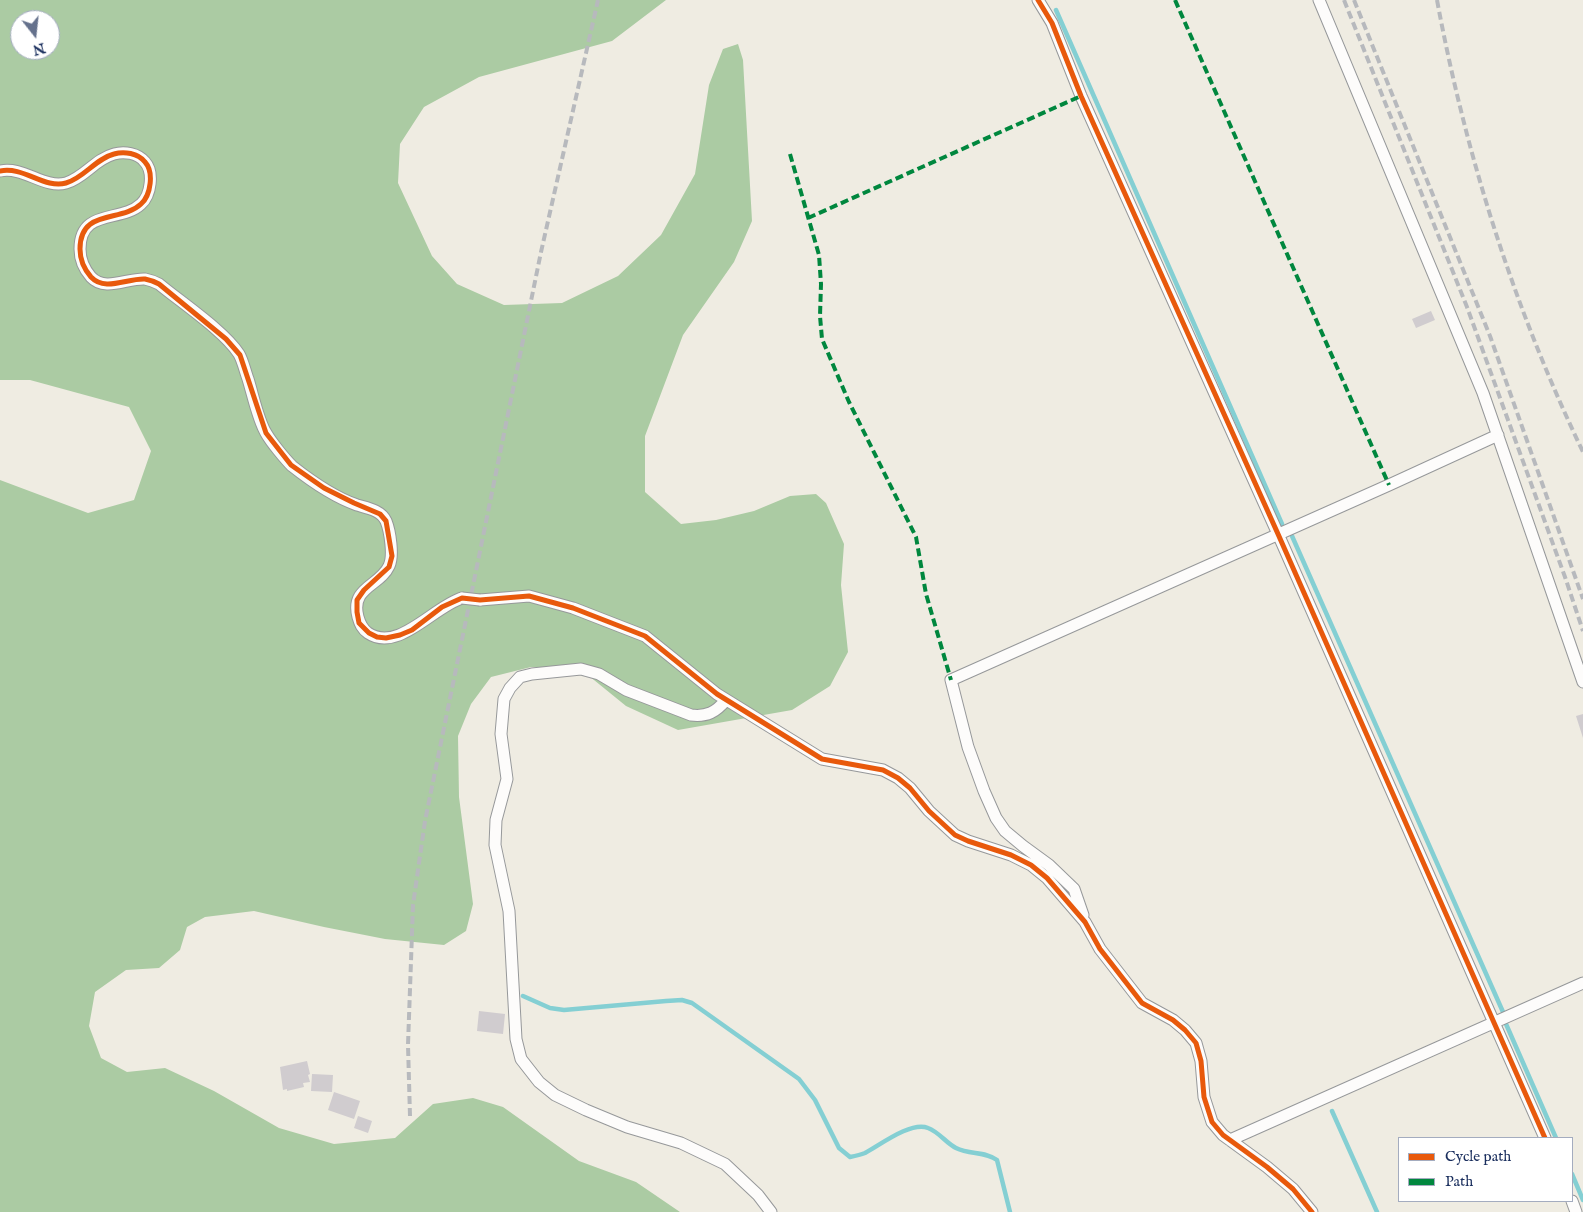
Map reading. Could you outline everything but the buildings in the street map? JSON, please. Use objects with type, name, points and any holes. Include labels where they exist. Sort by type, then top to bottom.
[{"type":"street","points":[[1038,0],[1052,23],[1081,96],[1278,534],[1545,1137]]},
{"type":"street","points":[[1319,0],[1483,393],[1583,682]]},
{"type":"street","points":[[0,171],[10,169],[50,183],[65,183],[102,158],[113,154],[125,152],[146,162],[150,176],[150,189],[141,204],[121,214],[97,218],[84,230],[80,247],[82,262],[91,278],[102,284],[147,279],[159,284],[204,320],[226,339],[240,356],[266,433],[291,465],[324,488],[354,504],[380,514],[386,521],[392,556],[389,567],[364,590],[357,600],[359,623],[363,628],[377,637],[386,638],[412,630],[442,608],[462,598],[480,600],[529,596],[574,608],[636,632],[645,636],[717,694],[822,759],[884,770],[898,778],[955,835],[1010,855],[1030,865],[1047,878],[1085,922]]},
{"type":"street","points":[[1312,1212],[1293,1190],[1267,1167],[1223,1135],[1212,1122],[1204,1097],[1201,1061],[1196,1043],[1186,1030],[1173,1020],[1142,1003],[1100,949],[1085,922],[1074,889],[1049,865],[1005,831],[996,818],[984,792],[968,747],[951,680],[1498,435]]},
{"type":"street","points":[[726,700],[712,713],[699,716],[691,715],[626,690],[599,674],[581,669],[559,670],[520,677],[510,688],[504,699],[501,734],[507,779],[496,820],[495,845],[509,911],[516,1039],[521,1059],[539,1082],[586,1110],[626,1127],[681,1143],[725,1164],[758,1195],[771,1212]]},
{"type":"street","points":[[1230,1140],[1583,982]]},
{"type":"green space","points":[[0,0],[666,0],[612,41],[479,77],[424,107],[400,144],[398,183],[432,256],[457,284],[504,305],[562,303],[618,276],[661,235],[695,174],[709,85],[723,49],[738,44],[743,60],[752,221],[734,262],[683,335],[645,436],[645,492],[681,524],[716,520],[754,511],[790,496],[816,494],[826,503],[844,544],[841,585],[848,652],[830,686],[792,710],[678,730],[626,706],[578,667],[531,667],[491,677],[471,704],[458,736],[459,797],[473,904],[466,931],[444,945],[385,939],[254,911],[205,917],[187,927],[180,950],[159,968],[126,970],[95,992],[89,1026],[101,1058],[127,1072],[165,1068],[214,1091],[279,1128],[334,1144],[395,1138],[433,1104],[473,1098],[503,1107],[579,1161],[636,1182],[680,1212],[0,1212],[0,480],[88,513],[134,500],[151,451],[129,407],[30,380],[0,380]]},
{"type":"waterway","points":[[1056,10],[1282,524]]},
{"type":"waterway","points":[[1292,536],[1503,1012]]},
{"type":"waterway","points":[[523,996],[550,1008],[564,1010],[682,1000],[692,1003],[799,1079],[815,1100],[839,1148],[850,1157],[865,1153],[913,1128],[928,1128],[956,1148],[967,1152],[988,1155],[997,1160],[1010,1212]]},
{"type":"waterway","points":[[1506,1024],[1556,1137]]},
{"type":"waterway","points":[[1332,1111],[1377,1212]]},
{"type":"waterway","points":[[1573,1176],[1583,1200]]},
{"type":"railway","points":[[410,1116],[408,1045],[413,905],[425,821],[541,252],[598,0]]},
{"type":"railway","points":[[1344,0],[1467,307],[1583,631]]},
{"type":"railway","points":[[1354,0],[1490,336],[1583,599]]},
{"type":"railway","points":[[1437,0],[1462,116],[1495,230],[1535,343],[1583,452]]},
{"type":"marked path","points":[[1175,0],[1389,485]]},
{"type":"marked path","points":[[808,218],[1081,96]]},
{"type":"marked path","points":[[790,154],[819,255],[822,339],[849,402],[916,537],[926,594],[951,680]]},
{"type":"cycle path","points":[[1038,0],[1052,23],[1081,96],[1278,534],[1545,1137]]},
{"type":"cycle path","points":[[0,171],[9,170],[26,174],[42,181],[58,184],[72,181],[107,156],[114,154],[131,154],[145,162],[150,172],[147,195],[141,204],[133,210],[103,218],[87,227],[82,236],[80,249],[84,267],[91,277],[103,284],[138,279],[145,279],[159,284],[226,339],[240,355],[266,433],[291,465],[324,488],[380,514],[386,521],[392,556],[389,567],[364,590],[357,600],[359,623],[369,633],[377,637],[386,638],[400,635],[412,630],[442,607],[462,598],[480,600],[529,596],[573,608],[645,636],[717,694],[822,759],[883,770],[898,778],[955,835],[1011,855],[1031,865],[1047,878],[1085,922],[1100,949],[1142,1003],[1173,1020],[1196,1043],[1201,1061],[1204,1097],[1212,1122],[1223,1135],[1267,1167],[1293,1189],[1312,1212]]}]
